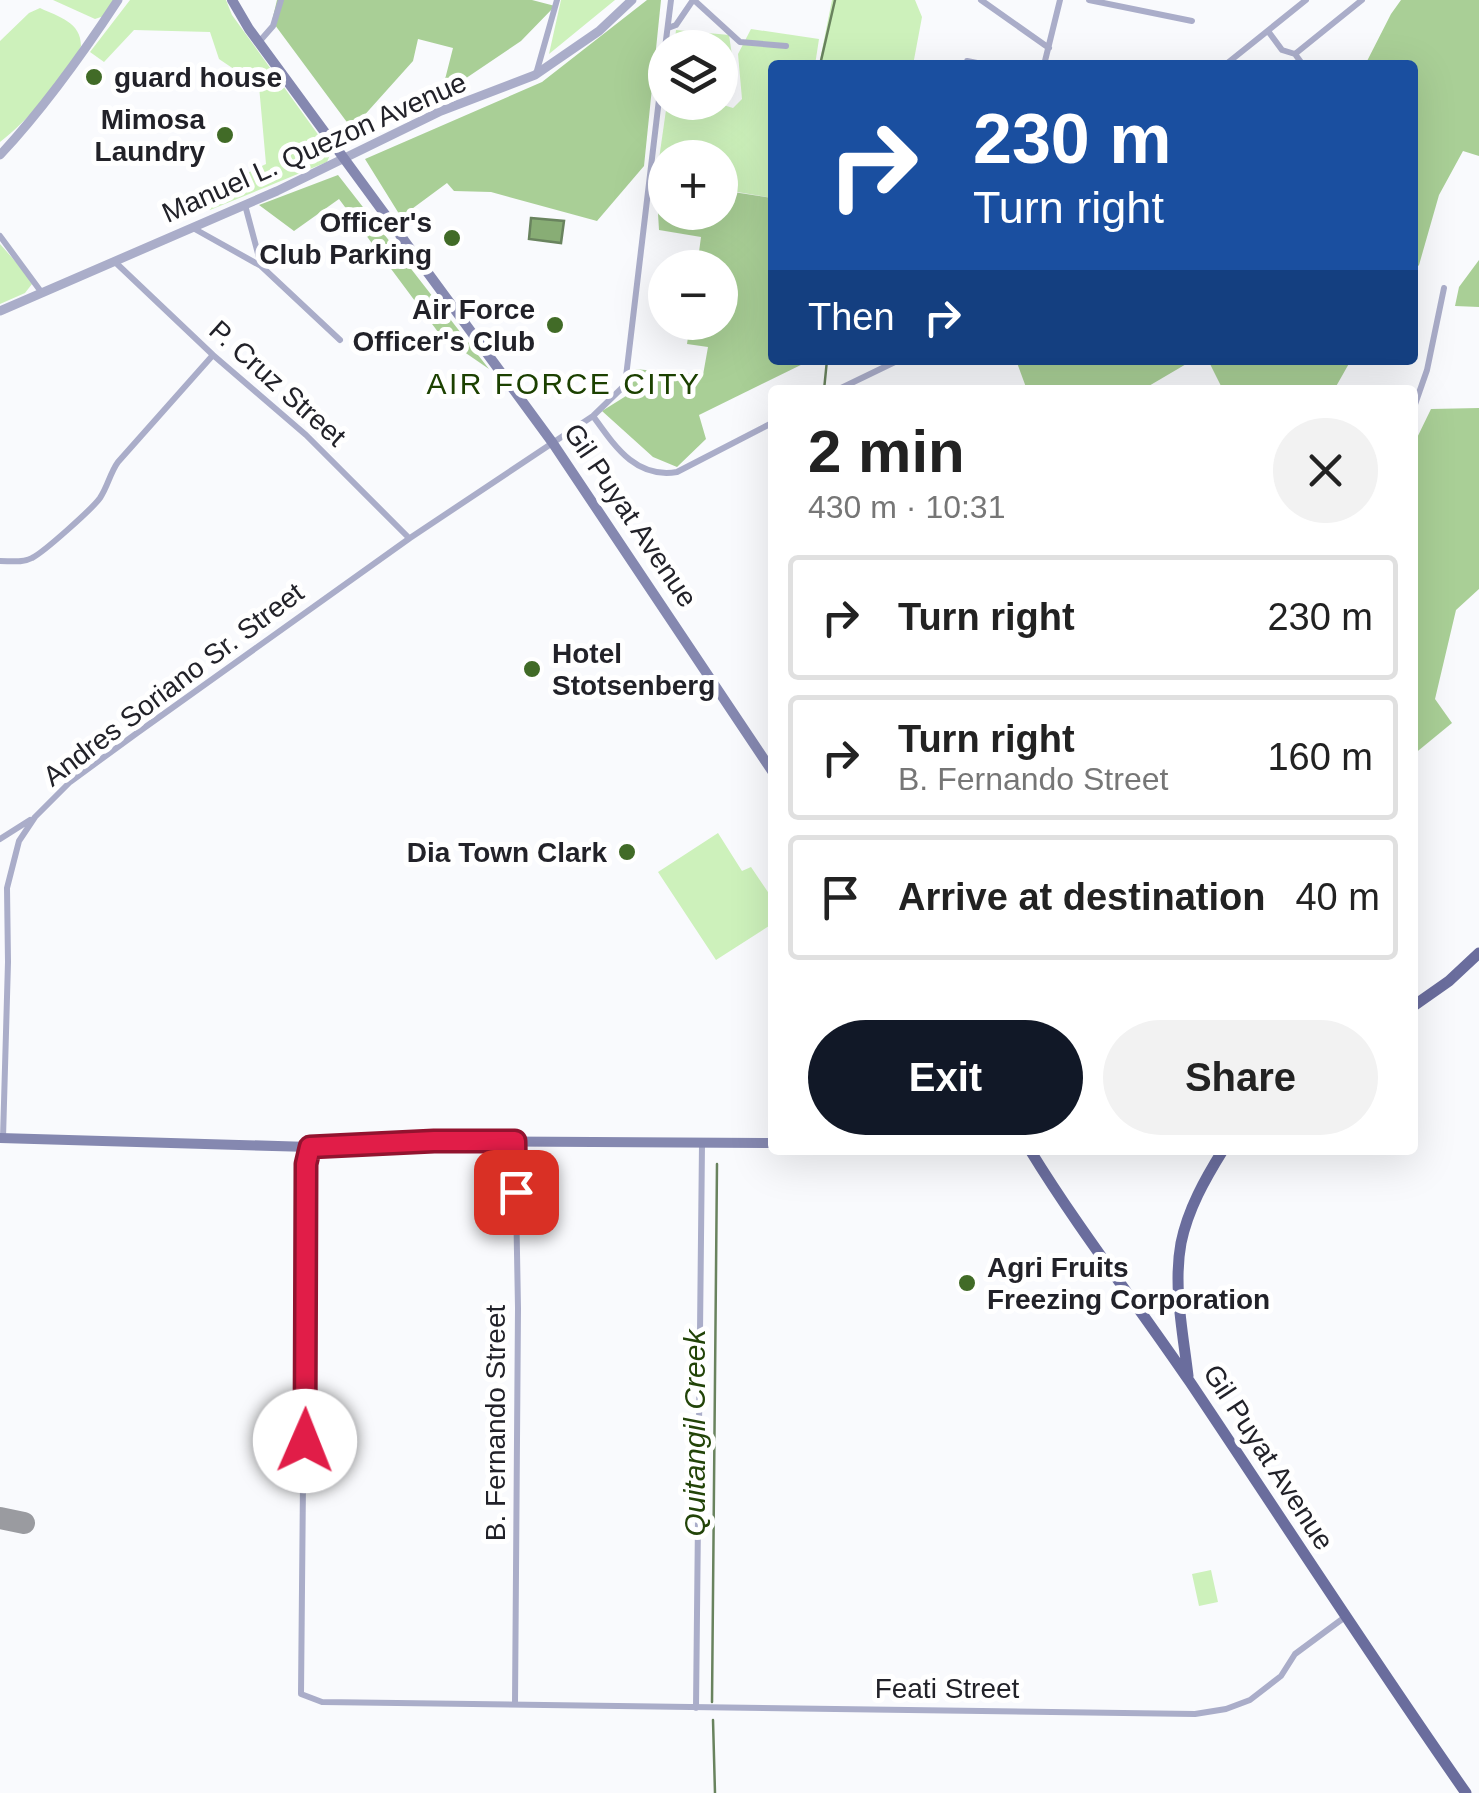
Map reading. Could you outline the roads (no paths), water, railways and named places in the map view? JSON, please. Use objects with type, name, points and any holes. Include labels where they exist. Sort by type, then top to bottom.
[{"type":"main road","name":"Gil Puyat Avenue","points":[[232,0],[552,442],[768,765]]},
{"type":"main road","points":[[1418,1003],[1479,953]]},
{"type":"main road","points":[[1,1138],[310,1147],[434,1141],[768,1143]]},
{"type":"main road","name":"Gil Puyat Avenue","points":[[1033,1155],[1466,1793]]},
{"type":"main road","points":[[1188,1380],[1178,1287],[1181,1245],[1198,1194],[1220,1155]]},
{"type":"street","points":[[0,155],[70,72],[118,0]]},
{"type":"street","points":[[259,42],[274,26],[280,0]]},
{"type":"street","points":[[535,76],[557,0]]},
{"type":"street","name":"Manuel L. Quezon Avenue","points":[[0,312],[245,205],[442,112],[535,76],[599,30],[632,0]]},
{"type":"street","name":"Andres Soriano Sr. Street","points":[[668,29],[671,0]]},
{"type":"street","points":[[668,29],[676,25],[694,0],[740,42],[786,46]]},
{"type":"street","points":[[981,0],[1049,48]]},
{"type":"street","points":[[1045,60],[1060,0]]},
{"type":"street","points":[[1088,0],[1192,21]]},
{"type":"street","points":[[1290,0],[1296,8]]},
{"type":"street","points":[[1232,60],[1306,0]]},
{"type":"street","points":[[1295,54],[1362,0]]},
{"type":"street","points":[[1268,31],[1282,50],[1295,54],[1299,60]]},
{"type":"street","name":"Andres Soriano Sr. Street","points":[[1,1138],[7,888],[19,841],[70,782],[410,538],[593,416],[625,385],[656,120]]},
{"type":"street","points":[[245,205],[262,266]]},
{"type":"street","points":[[192,228],[262,266],[340,340]]},
{"type":"street","points":[[0,236],[42,293]]},
{"type":"street","name":"P. Cruz Street","points":[[115,262],[213,355],[306,435],[410,538]]},
{"type":"street","points":[[1418,396],[1444,288]]},
{"type":"street","points":[[0,561],[32,558],[94,506],[118,462],[213,355]]},
{"type":"street","points":[[847,385],[889,365]]},
{"type":"street","points":[[593,416],[621,455],[656,473],[670,474],[768,425]]},
{"type":"street","points":[[0,839],[36,817]]},
{"type":"street","points":[[0,882],[7,888]]},
{"type":"street","name":"B. Fernando Street","points":[[515,1141],[515,1705]]},
{"type":"street","points":[[696,1708],[702,1142]]},
{"type":"street","name":"Feati Street","points":[[310,1147],[306,1164],[302,1694],[322,1702],[1212,1712],[1238,1706],[1266,1690],[1282,1676],[1294,1654],[1344,1617]]},
{"type":"waterway","name":"Quitangil Creek","points":[[821,60],[835,0]]},
{"type":"waterway","name":"Quitangil Creek","points":[[824,385],[826,365]]},
{"type":"waterway","name":"Quitangil Creek","points":[[712,1702],[717,1164]]},
{"type":"waterway","name":"Quitangil Creek","points":[[713,1720],[715,1793]]},
{"type":"place","name":"guard house","points":[[94,77]]},
{"type":"place","name":"Mimosa Laundry","points":[[225,135]]},
{"type":"place","name":"Officer's Club Parking","points":[[452,238]]},
{"type":"place","name":"Air Force Officer's Club","points":[[555,325]]},
{"type":"place","name":"Hotel Stotsenberg","points":[[532,669]]},
{"type":"place","name":"Dia Town Clark","points":[[627,852]]},
{"type":"place","name":"Agri Fruits Freezing Corporation","points":[[967,1283]]},
{"type":"district","name":"AIR FORCE CITY","points":[[564,384]]}]
